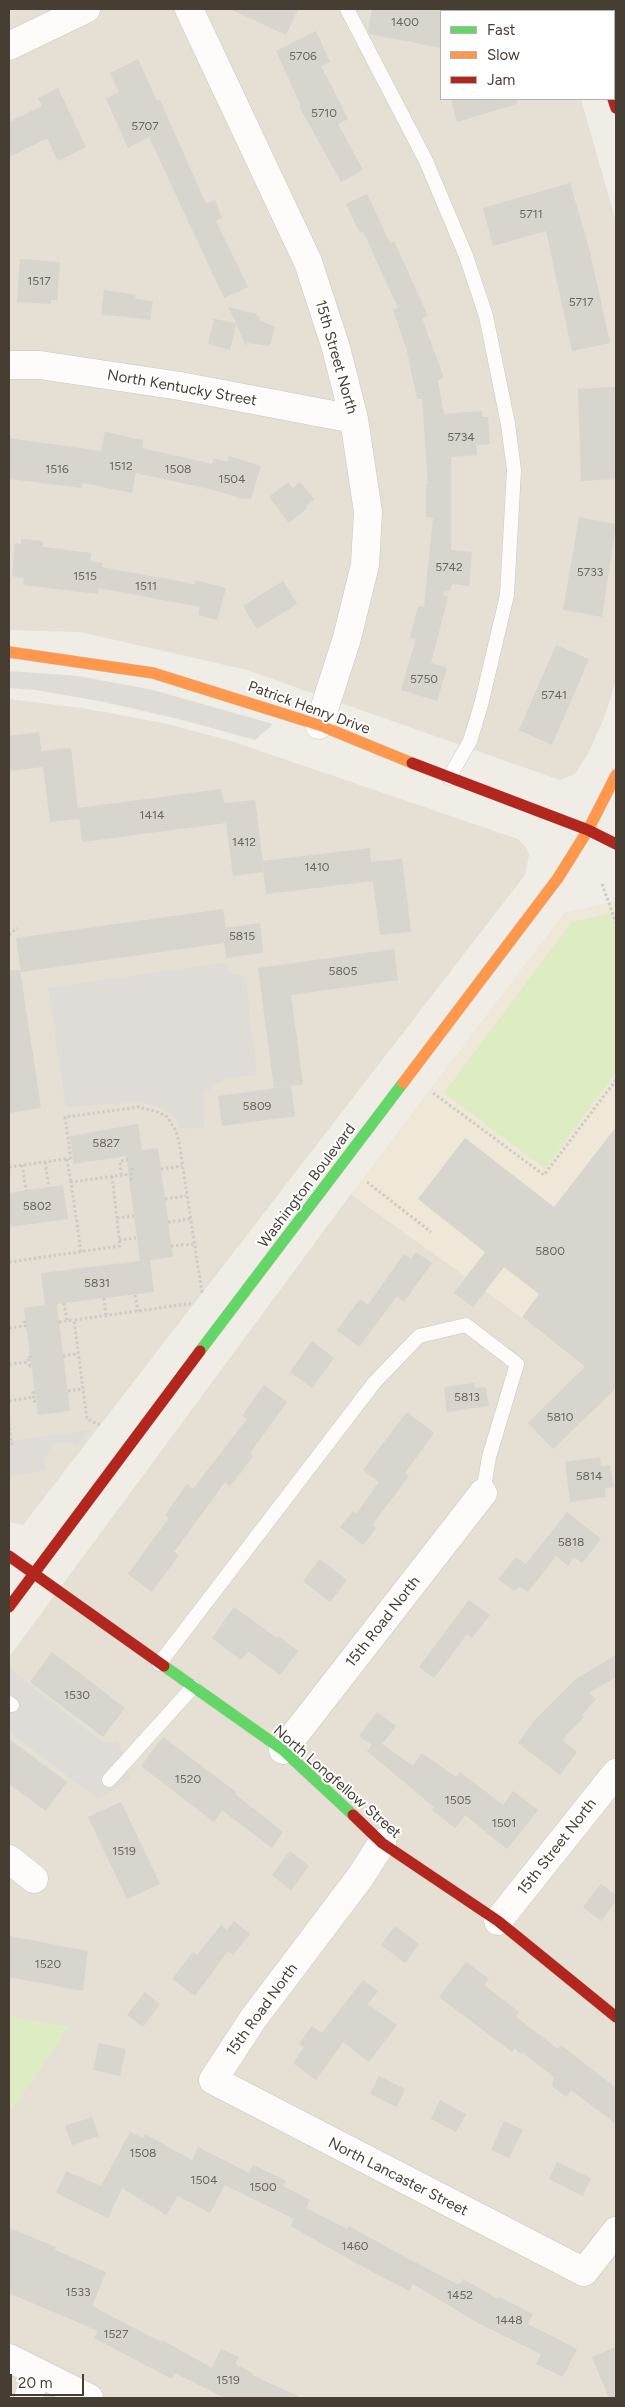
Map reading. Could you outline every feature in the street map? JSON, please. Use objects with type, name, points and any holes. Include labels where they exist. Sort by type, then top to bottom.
[{"type":"street","points":[[9,46],[86,9]]},
{"type":"street","name":"15th Street North","points":[[189,9],[308,262],[336,348],[354,419],[368,512],[365,565],[348,638],[319,725]]},
{"type":"street","name":"North Kentucky Street","points":[[9,365],[40,364],[180,386],[354,419]]},
{"type":"street","name":"Patrick Henry Drive","points":[[9,652],[88,662],[153,673],[216,691],[319,725],[449,778],[616,840]]},
{"type":"street","name":"Washington Boulevard","points":[[9,1607],[558,878],[588,830],[616,775]]},
{"type":"street","name":"Patrick Henry Drive","points":[[588,830],[616,844]]},
{"type":"street","name":"15th Road North","points":[[283,1750],[483,1493]]},
{"type":"street","name":"North Longfellow Street","points":[[9,1556],[283,1750],[382,1843],[498,1921],[616,2017]]},
{"type":"street","name":"15th Street North","points":[[498,1921],[616,1773]]},
{"type":"street","name":"15th Road North","points":[[213,2080],[253,2020],[361,1876],[382,1843]]},
{"type":"street","points":[[9,1859],[34,1879]]},
{"type":"street","name":"North Lancaster Street","points":[[213,2080],[584,2272],[616,2231]]},
{"type":"street","points":[[9,2358],[89,2398]]},
{"type":"street","points":[[28,2398],[38,2373]]},
{"type":"lane","points":[[347,9],[426,161],[466,256],[486,316],[508,424],[514,489],[507,595],[481,705],[470,741],[449,778]]},
{"type":"lane","points":[[159,1664],[374,1382],[419,1336],[466,1325],[517,1364],[489,1457],[483,1493]]},
{"type":"lane","points":[[109,1780],[193,1687]]},
{"type":"path","points":[[602,884],[616,923]]},
{"type":"path","points":[[9,935],[18,928]]},
{"type":"path","points":[[433,1093],[544,1175],[616,1080]]},
{"type":"path","points":[[81,1252],[71,1182],[65,1117],[139,1108],[158,1112],[167,1117],[173,1125],[179,1142],[193,1244],[202,1293]]},
{"type":"path","points":[[9,1167],[70,1158]]},
{"type":"path","points":[[122,1175],[120,1160],[131,1159]]},
{"type":"path","points":[[45,1162],[49,1187]]},
{"type":"path","points":[[22,1165],[26,1191]]},
{"type":"path","points":[[161,1169],[182,1166]]},
{"type":"path","points":[[132,1168],[130,1174],[131,1179],[133,1179]]},
{"type":"path","points":[[71,1182],[130,1174]]},
{"type":"path","points":[[9,1262],[120,1246],[112,1176]]},
{"type":"path","points":[[367,1182],[431,1232]]},
{"type":"path","points":[[165,1199],[186,1196]]},
{"type":"path","points":[[117,1218],[134,1216]]},
{"type":"path","points":[[168,1222],[190,1219]]},
{"type":"path","points":[[119,1240],[136,1238]]},
{"type":"path","points":[[171,1246],[193,1244]]},
{"type":"path","points":[[135,1295],[138,1311]]},
{"type":"path","points":[[104,1298],[106,1316]]},
{"type":"path","points":[[64,1303],[67,1321]]},
{"type":"path","points":[[59,1322],[194,1303]]},
{"type":"path","points":[[74,1320],[87,1419],[100,1425]]},
{"type":"path","points":[[9,1328],[26,1328],[24,1322],[26,1322]]},
{"type":"path","points":[[63,1356],[78,1354]]},
{"type":"path","points":[[9,1364],[30,1363],[28,1357],[31,1356]]},
{"type":"path","points":[[68,1391],[83,1390]]},
{"type":"path","points":[[9,1400],[35,1399],[33,1393],[35,1392]]},
{"type":"path","points":[[9,1423],[12,1445]]},
{"type":"shaded area","points":[[9,9],[546,10],[440,10],[440,100],[581,100],[616,222],[616,679],[606,713],[589,752],[575,774],[560,780],[247,670],[80,632],[9,630]]},
{"type":"shaded area","points":[[9,671],[78,676],[153,690],[273,724],[255,740],[179,719],[99,701],[35,690],[9,688]]},
{"type":"shaded area","points":[[9,699],[82,708],[163,723],[228,740],[518,839],[526,847],[529,855],[525,875],[23,1525],[9,1522]]},
{"type":"shaded area","points":[[616,901],[616,1392],[521,1317],[351,1194],[564,913]]},
{"type":"shaded area","points":[[223,963],[234,975],[245,976],[257,1075],[226,1078],[204,1093],[204,1127],[181,1129],[174,1116],[163,1108],[139,1102],[66,1107],[48,988]]},
{"type":"shaded area","points":[[351,1194],[522,1317],[616,1392],[616,2398],[9,2398],[9,1657]]},
{"type":"shaded area","points":[[91,1430],[77,1446],[70,1442],[52,1444],[44,1460],[45,1470],[9,1476],[9,1441]]},
{"type":"shaded area","points":[[9,1668],[101,1741],[108,1743],[118,1740],[130,1778],[98,1799],[9,1732]]},
{"type":"green space","points":[[616,912],[616,1072],[545,1169],[444,1093],[572,922]]},
{"type":"green space","points":[[9,2016],[69,2027],[9,2114]]},
{"type":"building","points":[[230,9],[298,9],[286,35]]},
{"type":"building","points":[[372,9],[441,9],[440,48],[370,34],[368,30]]},
{"type":"building","points":[[316,31],[330,62],[321,66],[348,119],[338,124],[363,170],[341,182],[299,106],[301,106],[276,51]]},
{"type":"building","points":[[138,59],[157,101],[160,100],[206,204],[215,200],[222,218],[216,221],[248,287],[224,298],[149,137],[128,148],[106,99],[119,92],[110,73]]},
{"type":"building","points":[[58,88],[86,147],[58,161],[47,138],[9,157],[9,122],[42,106],[38,98]]},
{"type":"building","points":[[451,100],[516,100],[517,104],[457,122]]},
{"type":"building","points":[[570,183],[590,252],[610,343],[572,351],[546,231],[493,246],[483,208]]},
{"type":"building","points":[[367,194],[390,243],[394,241],[428,316],[422,318],[444,378],[438,380],[444,414],[482,411],[482,417],[488,417],[490,444],[476,445],[477,455],[451,457],[451,550],[472,552],[469,586],[452,584],[450,591],[444,590],[443,595],[448,597],[431,663],[447,668],[437,701],[401,690],[416,639],[410,638],[418,606],[424,607],[433,518],[426,517],[426,484],[428,484],[422,399],[417,399],[407,351],[393,310],[398,308],[363,231],[360,233],[346,204]]},
{"type":"building","points":[[20,259],[60,262],[57,300],[51,300],[51,304],[17,302]]},
{"type":"building","points":[[104,290],[136,295],[135,299],[153,301],[150,320],[101,314]]},
{"type":"building","points":[[228,307],[257,314],[256,316],[260,317],[259,320],[275,327],[270,346],[247,343],[246,346],[236,324],[230,350],[208,344],[214,319],[236,323]]},
{"type":"building","points":[[616,387],[616,479],[581,481],[578,389]]},
{"type":"building","points":[[105,432],[143,440],[142,448],[212,464],[214,458],[227,462],[229,456],[261,466],[251,499],[243,499],[214,490],[136,473],[132,493],[83,483],[82,488],[9,479],[9,438],[101,451]]},
{"type":"building","points":[[288,482],[293,488],[300,482],[314,499],[306,506],[307,508],[289,523],[269,497]]},
{"type":"building","points":[[579,517],[616,524],[602,617],[563,610]]},
{"type":"building","points":[[21,539],[43,541],[43,547],[91,553],[90,561],[103,563],[102,567],[194,584],[195,580],[226,588],[217,620],[198,615],[200,607],[99,588],[98,594],[23,585],[24,578],[12,576],[15,543],[21,544]]},
{"type":"building","points":[[283,581],[297,604],[257,629],[243,606]]},
{"type":"building","points":[[556,645],[589,659],[552,745],[519,730]]},
{"type":"building","points":[[39,732],[42,756],[42,751],[71,748],[79,819],[50,822],[43,767],[9,771],[9,736]]},
{"type":"building","points":[[221,789],[224,803],[255,800],[264,872],[233,876],[226,823],[82,842],[78,808]]},
{"type":"building","points":[[370,848],[371,862],[402,859],[411,932],[380,935],[373,881],[266,894],[262,861]]},
{"type":"building","points":[[223,909],[226,928],[260,923],[263,953],[226,958],[224,943],[21,972],[16,938]]},
{"type":"building","points":[[394,949],[398,980],[291,995],[303,1084],[274,1088],[258,968]]},
{"type":"building","points":[[9,970],[20,970],[41,1108],[9,1113]]},
{"type":"building","points":[[291,1086],[295,1116],[222,1126],[218,1096]]},
{"type":"building","points":[[138,1124],[142,1150],[158,1148],[173,1257],[150,1260],[154,1292],[57,1304],[70,1411],[38,1415],[24,1308],[47,1305],[45,1305],[41,1273],[140,1261],[126,1156],[74,1164],[70,1136]]},
{"type":"building","points":[[616,1127],[616,1388],[553,1449],[528,1423],[585,1367],[522,1317],[539,1294],[504,1267],[473,1307],[454,1293],[485,1252],[418,1199],[465,1138],[554,1207]]},
{"type":"building","points":[[63,1185],[68,1219],[9,1227],[9,1193]]},
{"type":"building","points":[[416,1252],[432,1263],[404,1302],[397,1296],[359,1347],[337,1330],[360,1299],[368,1305],[404,1254],[411,1259]]},
{"type":"building","points":[[312,1341],[334,1358],[312,1388],[290,1372]]},
{"type":"building","points":[[474,1383],[475,1388],[486,1387],[489,1406],[447,1412],[444,1387]]},
{"type":"building","points":[[264,1385],[287,1402],[250,1453],[253,1456],[242,1471],[230,1486],[225,1482],[174,1552],[179,1555],[152,1592],[128,1574],[169,1518],[165,1515],[187,1484],[193,1489],[247,1419],[242,1416]]},
{"type":"building","points":[[407,1412],[434,1433],[405,1473],[409,1476],[372,1525],[376,1528],[363,1545],[340,1527],[353,1511],[356,1514],[379,1482],[363,1470]]},
{"type":"building","points":[[600,1457],[601,1466],[610,1465],[614,1487],[605,1488],[606,1497],[570,1502],[565,1462]]},
{"type":"building","points":[[567,1512],[601,1539],[582,1563],[574,1557],[568,1566],[556,1556],[528,1592],[519,1586],[514,1591],[498,1579],[516,1557],[526,1564]]},
{"type":"building","points":[[320,1559],[347,1580],[330,1602],[303,1581]]},
{"type":"building","points":[[469,1600],[490,1615],[472,1638],[467,1634],[434,1678],[419,1667]]},
{"type":"building","points":[[234,1607],[298,1651],[280,1675],[248,1651],[241,1660],[212,1638]]},
{"type":"building","points":[[52,1652],[125,1708],[103,1737],[30,1682]]},
{"type":"building","points":[[616,1655],[616,1677],[589,1693],[596,1699],[582,1715],[584,1717],[562,1740],[577,1752],[560,1775],[518,1743],[535,1720],[576,1679]]},
{"type":"building","points":[[377,1712],[396,1726],[382,1744],[413,1766],[422,1753],[456,1777],[460,1772],[503,1805],[513,1791],[538,1810],[507,1849],[465,1815],[455,1828],[432,1810],[434,1807],[367,1751],[372,1745],[359,1736]]},
{"type":"building","points":[[163,1737],[236,1792],[235,1794],[283,1832],[272,1848],[222,1810],[214,1822],[141,1766]]},
{"type":"building","points":[[9,1739],[67,1782],[46,1811],[9,1784]]},
{"type":"building","points":[[121,1802],[160,1884],[127,1899],[88,1817]]},
{"type":"building","points":[[290,1851],[309,1866],[291,1890],[272,1875]]},
{"type":"building","points":[[601,1884],[616,1895],[616,1901],[601,1921],[583,1907]]},
{"type":"building","points":[[234,1921],[250,1934],[233,1955],[228,1951],[195,1996],[172,1979],[193,1952],[197,1955],[221,1925],[227,1930]]},
{"type":"building","points":[[395,1926],[419,1944],[405,1963],[381,1945]]},
{"type":"building","points":[[9,1936],[88,1951],[83,1991],[9,1977]]},
{"type":"building","points":[[466,1962],[489,1979],[484,1985],[519,2012],[515,2016],[558,2049],[561,2045],[616,2088],[616,2124],[571,2090],[566,2097],[552,2086],[554,2077],[522,2052],[521,2054],[514,2048],[512,2052],[439,1997]]},
{"type":"building","points":[[363,1980],[378,1991],[368,2004],[397,2025],[369,2062],[343,2042],[316,2080],[293,2063],[304,2047],[299,2044],[312,2026],[322,2033]]},
{"type":"building","points":[[145,1992],[160,2004],[143,2027],[127,2015]]},
{"type":"building","points":[[99,2043],[126,2049],[120,2076],[93,2070]]},
{"type":"building","points":[[379,2076],[405,2089],[397,2107],[370,2094]]},
{"type":"building","points":[[440,2100],[466,2114],[456,2132],[431,2119]]},
{"type":"building","points":[[92,2117],[99,2136],[72,2145],[65,2126]]},
{"type":"building","points":[[504,2121],[523,2130],[509,2158],[491,2150]]},
{"type":"building","points":[[130,2132],[143,2138],[145,2134],[192,2160],[198,2147],[249,2173],[253,2165],[286,2181],[283,2186],[310,2200],[306,2208],[347,2229],[349,2226],[457,2284],[461,2283],[463,2279],[498,2299],[499,2297],[533,2314],[528,2324],[577,2349],[563,2377],[536,2364],[541,2354],[480,2324],[413,2284],[409,2291],[354,2262],[291,2226],[294,2219],[225,2185],[210,2213],[178,2196],[166,2215],[122,2188],[108,2218],[56,2193],[66,2171],[101,2186]]},
{"type":"building","points":[[557,2162],[591,2178],[583,2196],[549,2179]]},
{"type":"building","points":[[9,2228],[56,2247],[55,2250],[106,2272],[92,2306],[161,2342],[162,2340],[212,2368],[221,2349],[239,2357],[235,2364],[253,2373],[252,2375],[302,2398],[225,2398],[175,2373],[172,2379],[94,2338],[98,2331],[9,2293]]},
{"type":"building","points":[[616,2347],[616,2398],[609,2398],[592,2357]]},
{"type":"traffic: fast","points":[[200,1351],[403,1083]]},
{"type":"traffic: fast","points":[[164,1666],[283,1750],[353,1815]]},
{"type":"traffic: slow","points":[[9,652],[153,673],[319,725],[412,763]]},
{"type":"traffic: slow","points":[[403,1083],[558,878],[588,830],[616,775]]},
{"type":"traffic: jam","points":[[613,100],[616,108]]},
{"type":"traffic: jam","points":[[412,763],[588,830],[616,844]]},
{"type":"traffic: jam","points":[[9,1607],[200,1351]]},
{"type":"traffic: jam","points":[[9,1556],[164,1666]]},
{"type":"traffic: jam","points":[[353,1815],[382,1843],[498,1921],[616,2017]]}]
